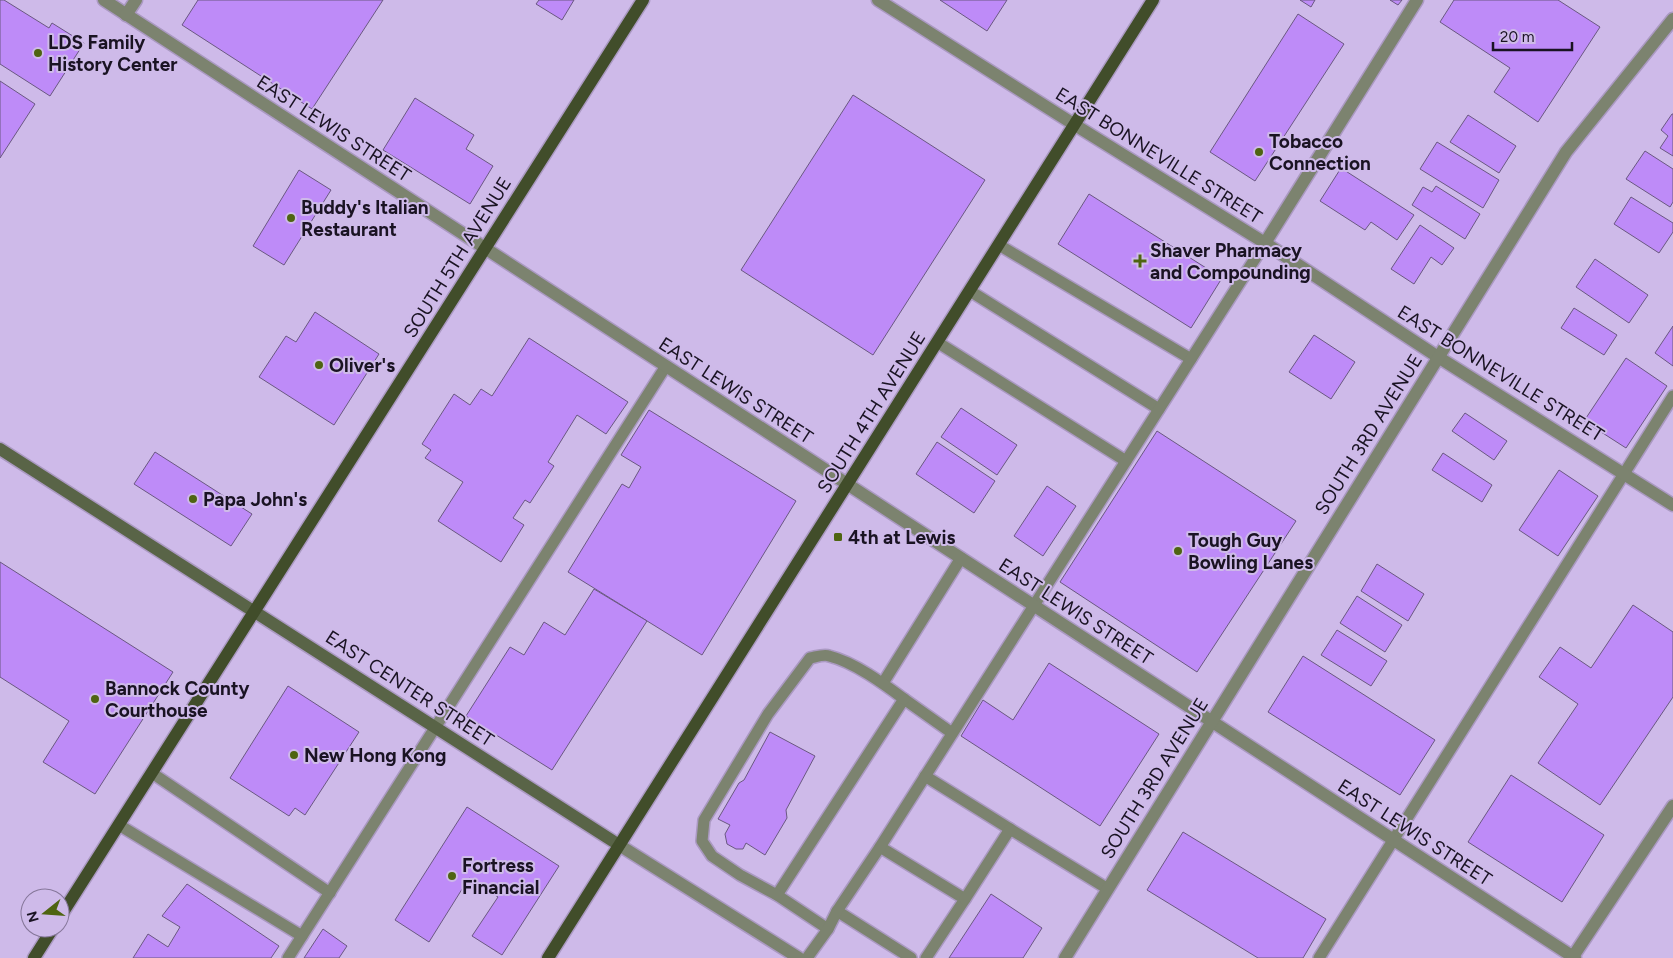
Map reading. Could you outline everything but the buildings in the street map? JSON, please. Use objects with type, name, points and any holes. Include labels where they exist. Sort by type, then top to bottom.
[{"type":"main road","name":"SOUTH 5TH AVENUE","points":[[70,901],[643,0]]},
{"type":"main road","name":"SOUTH 4TH AVENUE","points":[[548,958],[1154,0]]},
{"type":"main road","name":"EAST CENTER STREET","points":[[0,449],[620,845]]},
{"type":"main road","points":[[34,958],[47,938]]},
{"type":"street","name":"EAST LEWIS STREET","points":[[104,0],[1573,957]]},
{"type":"street","points":[[126,15],[136,0]]},
{"type":"street","name":"EAST BONNEVILLE STREET","points":[[878,0],[1074,125],[1265,243],[1438,357],[1673,505]]},
{"type":"street","points":[[1265,243],[1418,0]]},
{"type":"street","name":"SOUTH 3RD AVENUE","points":[[1065,958],[1566,152],[1673,19]]},
{"type":"street","points":[[1573,957],[1673,806]]},
{"type":"street","name":"EAST CENTER STREET","points":[[620,845],[799,958]]},
{"type":"lane","points":[[808,958],[1265,243]]},
{"type":"lane","points":[[999,245],[1191,358]]},
{"type":"lane","points":[[970,292],[1159,409]]},
{"type":"lane","points":[[937,342],[1126,461]]},
{"type":"lane","points":[[288,958],[666,366]]},
{"type":"lane","points":[[1319,958],[1673,396]]},
{"type":"lane","points":[[883,683],[961,558]]},
{"type":"lane","points":[[828,929],[777,895],[740,875],[712,856],[702,841],[704,820],[768,714],[810,658],[828,655],[883,683],[952,733]]},
{"type":"lane","points":[[777,895],[904,699]]},
{"type":"lane","points":[[152,773],[330,893]]},
{"type":"lane","points":[[925,776],[1108,890]]},
{"type":"lane","points":[[119,825],[302,936]]},
{"type":"lane","points":[[926,958],[1010,829]]},
{"type":"lane","points":[[880,847],[965,900]]},
{"type":"lane","points":[[837,911],[911,958]]},
{"type":"place","name":"LDS Family History Center","points":[[38,53]]},
{"type":"place","name":"Tobacco Connection","points":[[1259,152]]},
{"type":"place","name":"Buddy's Italian Restaurant","points":[[291,218]]},
{"type":"place","name":"Shaver Pharmacy and Compounding","points":[[1140,261]]},
{"type":"place","name":"Oliver's","points":[[319,365]]},
{"type":"place","name":"Papa John's","points":[[193,499]]},
{"type":"place","name":"4th at Lewis","points":[[838,537]]},
{"type":"place","name":"Tough Guy Bowling Lanes","points":[[1178,551]]},
{"type":"place","name":"Bannock County Courthouse","points":[[95,699]]},
{"type":"place","name":"New Hong Kong","points":[[294,755]]},
{"type":"place","name":"Fortress Financial","points":[[452,876]]}]
